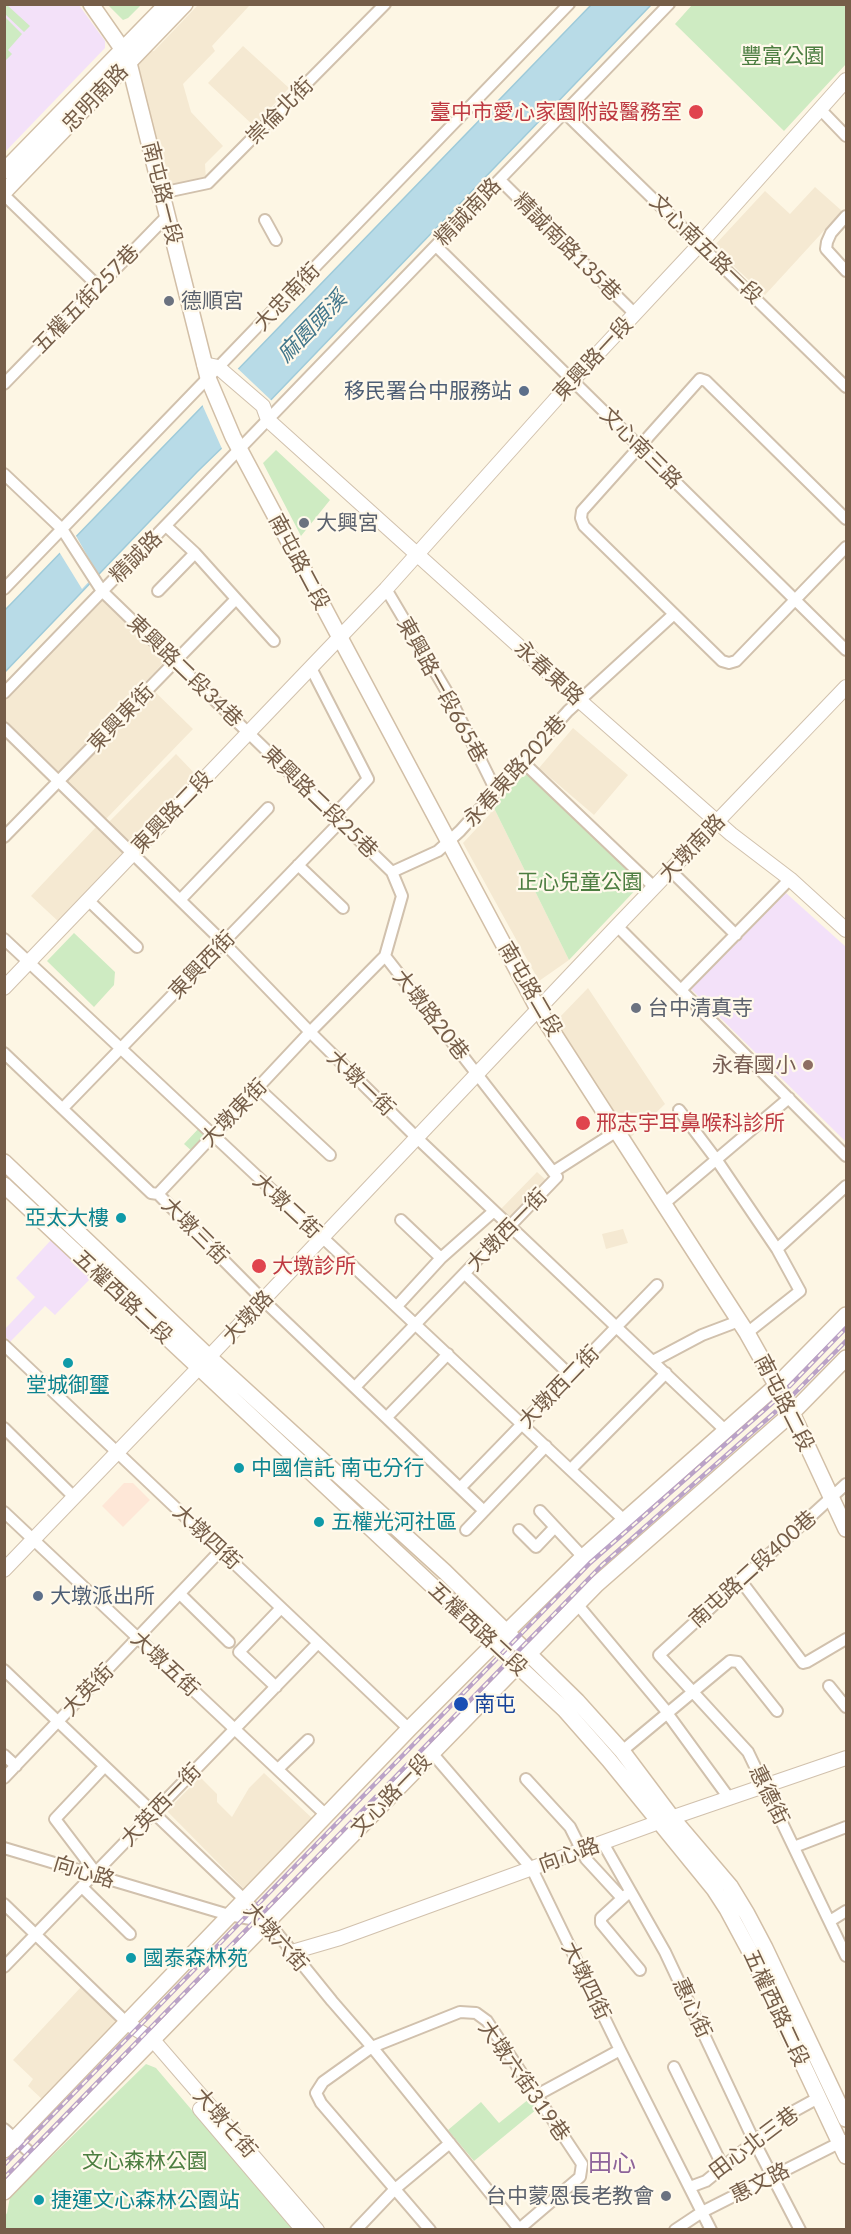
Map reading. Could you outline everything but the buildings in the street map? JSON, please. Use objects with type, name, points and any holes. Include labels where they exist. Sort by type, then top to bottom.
[{"type":"main road","name":"南屯路一段","points":[[91,4],[126,56],[161,193],[214,375],[237,444]]},
{"type":"main road","name":"忠明南路","points":[[4,193],[126,56],[167,4]]},
{"type":"main road","name":"忠明南路","points":[[4,171],[185,4]]},
{"type":"main road","name":"南屯路二段","points":[[237,444],[538,1009],[743,1327],[792,1413],[846,1529]]},
{"type":"main road","name":"五權西路二段","points":[[4,1162],[204,1363],[565,1710],[666,1821],[730,1886],[765,1948],[846,2119]]},
{"type":"main road","name":"五權西路二段","points":[[4,1185],[204,1363],[427,1556],[529,1653],[622,1751],[666,1821],[727,1909],[748,1948],[818,2098],[844,2146]]},
{"type":"main road","name":"文心路一段","points":[[8,2139],[127,2022],[494,1644],[583,1557],[776,1386],[846,1315]]},
{"type":"main road","name":"文心路一段","points":[[4,2192],[577,1604],[636,1549],[792,1413],[846,1359]]},
{"type":"street","name":"崇倫北街","points":[[161,193],[208,183],[385,4]]},
{"type":"street","name":"大忠南街","points":[[4,589],[65,533],[569,4]]},
{"type":"street","name":"精誠南路","points":[[268,420],[669,4]]},
{"type":"street","name":"東興路一段","points":[[339,637],[386,589],[846,80]]},
{"type":"street","points":[[820,110],[846,136]]},
{"type":"street","name":"文心南五路一段","points":[[565,112],[846,387]]},
{"type":"street","name":"精誠南路135巷","points":[[500,180],[635,314]]},
{"type":"street","points":[[4,193],[98,286]]},
{"type":"street","name":"五權五街257巷","points":[[4,384],[168,215]]},
{"type":"street","points":[[846,216],[831,233],[826,249],[846,271]]},
{"type":"street","points":[[265,220],[276,240]]},
{"type":"street","name":"文心南三路","points":[[436,246],[846,650]]},
{"type":"street","name":"永春東路","points":[[214,375],[262,406],[268,420],[580,701],[718,821],[790,879],[846,930]]},
{"type":"street","points":[[846,519],[706,381],[700,379],[582,511],[581,518],[584,526],[722,661],[729,663],[736,661],[846,547]]},
{"type":"street","name":"精誠路","points":[[4,693],[100,587],[166,526],[237,444],[268,420]]},
{"type":"street","name":"東興路二段34巷","points":[[4,474],[65,533],[100,587],[248,733]]},
{"type":"street","points":[[166,526],[195,553],[274,641]]},
{"type":"street","points":[[158,591],[195,553]]},
{"type":"street","name":"東興路一段665巷","points":[[386,589],[447,692],[496,791]]},
{"type":"street","name":"東興東街","points":[[4,837],[236,599]]},
{"type":"street","name":"永春東路202巷","points":[[392,872],[438,851],[449,841],[580,701],[674,614]]},
{"type":"street","name":"東興路二段","points":[[4,988],[339,637]]},
{"type":"street","name":"東興西街","points":[[63,1108],[298,865],[368,779],[311,668]]},
{"type":"street","name":"大墩南路","points":[[538,1009],[846,687]]},
{"type":"street","name":"大墩一街","points":[[4,728],[224,942],[310,1032],[417,1138],[725,1430]]},
{"type":"street","name":"東興路二段25巷","points":[[248,733],[392,872]]},
{"type":"street","points":[[523,762],[654,887]]},
{"type":"street","points":[[180,900],[268,808]]},
{"type":"street","points":[[298,865],[343,908]]},
{"type":"street","points":[[670,870],[736,934]]},
{"type":"street","points":[[385,956],[402,896],[392,872]]},
{"type":"street","points":[[681,990],[790,879]]},
{"type":"street","points":[[88,900],[137,947]]},
{"type":"street","points":[[616,926],[846,1156]]},
{"type":"street","name":"大墩二街","points":[[4,939],[320,1238],[397,1306],[624,1520]]},
{"type":"street","name":"大墩東街","points":[[158,1194],[310,1032],[385,956]]},
{"type":"street","name":"大墩路20巷","points":[[385,956],[477,1074]]},
{"type":"street","name":"大墩路","points":[[4,1570],[204,1363],[538,1009]]},
{"type":"street","name":"大墩三街","points":[[4,1053],[152,1193],[158,1194],[263,1300],[356,1386],[484,1511]]},
{"type":"street","name":"大墩西一街","points":[[356,1386],[557,1177],[477,1074]]},
{"type":"street","points":[[258,1088],[330,1155]]},
{"type":"street","points":[[665,1203],[789,1098]]},
{"type":"street","points":[[653,1361],[702,1335],[743,1327],[800,1291],[777,1249],[716,1159],[679,1110]]},
{"type":"street","points":[[553,1172],[617,1131]]},
{"type":"street","points":[[777,1249],[846,1186]]},
{"type":"street","points":[[397,1306],[441,1258],[494,1211]]},
{"type":"street","points":[[401,1220],[441,1258]]},
{"type":"street","points":[[465,1274],[570,1375]]},
{"type":"street","name":"大墩西二街","points":[[460,1488],[657,1285]]},
{"type":"street","name":"大墩四街","points":[[4,1345],[409,1729]]},
{"type":"street","points":[[387,1417],[448,1354]]},
{"type":"street","points":[[571,1469],[666,1373]]},
{"type":"street","points":[[4,1428],[74,1497]]},
{"type":"street","points":[[466,1530],[546,1446]]},
{"type":"street","name":"南屯路二段400巷","points":[[659,1655],[846,1484]]},
{"type":"street","name":"大墩五街","points":[[4,1512],[326,1815]]},
{"type":"street","points":[[540,1512],[583,1557]]},
{"type":"street","points":[[519,1530],[536,1547],[555,1527]]},
{"type":"street","name":"大英街","points":[[4,1778],[221,1550]]},
{"type":"street","points":[[741,1581],[803,1663],[846,1640]]},
{"type":"street","points":[[180,1594],[229,1642]]},
{"type":"street","points":[[577,1604],[668,1713],[729,1798]]},
{"type":"street","points":[[276,1688],[240,1652],[282,1608]]},
{"type":"street","name":"大英西一街","points":[[4,1967],[318,1643]]},
{"type":"street","name":"惠德街","points":[[659,1655],[748,1752],[846,1956]]},
{"type":"street","points":[[622,1751],[730,1661],[738,1662],[777,1711]]},
{"type":"street","name":"大墩六街","points":[[4,1670],[268,1922],[519,2229]]},
{"type":"street","points":[[829,1686],[846,1707]]},
{"type":"street","points":[[278,1769],[308,1740]]},
{"type":"street","name":"大墩四街","points":[[432,1753],[532,1869],[711,2229]]},
{"type":"street","points":[[4,1755],[16,1766]]},
{"type":"street","name":"向心路","points":[[292,1952],[340,1938],[764,1785],[846,1758]]},
{"type":"street","points":[[95,1874],[55,1819],[104,1767]]},
{"type":"street","name":"惠心街","points":[[526,1779],[570,1827],[586,1859],[626,1895]]},
{"type":"street","points":[[794,1847],[846,1827]]},
{"type":"street","name":"惠心街","points":[[603,1843],[626,1895],[665,1952],[754,2141],[800,2229]]},
{"type":"street","name":"向心路","points":[[4,1848],[229,1915],[268,1922]]},
{"type":"street","points":[[82,1887],[130,1934]]},
{"type":"street","points":[[626,1895],[601,1918],[601,1923],[640,1970]]},
{"type":"street","name":"大墩七街","points":[[4,1905],[150,2043],[317,2229]]},
{"type":"street","points":[[830,1921],[846,1911]]},
{"type":"street","name":"大墩六街319巷","points":[[395,2189],[321,2103],[316,2093],[323,2082],[372,2047],[460,2012],[476,2013],[487,2021],[582,2164],[580,2177],[519,2229]]},
{"type":"street","name":"大墩七街","points":[[150,2043],[303,2229]]},
{"type":"street","points":[[537,2095],[620,2050]]},
{"type":"street","points":[[674,2067],[723,2167]]},
{"type":"street","name":"田心北三巷","points":[[690,2187],[706,2181],[787,2115],[818,2098]]},
{"type":"street","points":[[8,2139],[37,2159]]},
{"type":"street","points":[[356,2229],[395,2189],[450,2143]]},
{"type":"street","name":"惠文路","points":[[675,2229],[702,2212],[772,2177],[844,2146]]},
{"type":"street","points":[[395,2189],[430,2229]]},
{"type":"shaded area","points":[[247,4],[249,6],[212,46],[215,51],[183,84],[191,112],[223,146],[205,164],[206,180],[170,187],[130,55],[154,51],[198,5]]},
{"type":"shaded area","points":[[5,5],[79,5],[105,41],[105,48],[5,152]]},
{"type":"shaded area","points":[[243,46],[289,88],[254,126],[208,83]]},
{"type":"shaded area","points":[[815,187],[842,211],[765,295],[713,247],[765,191],[790,214]]},
{"type":"shaded area","points":[[101,599],[165,661],[145,682],[193,729],[105,820],[5,724],[4,702]]},
{"type":"shaded area","points":[[573,728],[628,775],[594,815],[539,768]]},
{"type":"shaded area","points":[[176,754],[200,779],[133,847],[108,823]]},
{"type":"shaded area","points":[[493,806],[569,960],[539,981],[463,843],[490,814]]},
{"type":"shaded area","points":[[96,827],[125,855],[60,923],[31,896]]},
{"type":"shaded area","name":"永春國小","points":[[786,893],[846,947],[846,1142],[691,989]]},
{"type":"shaded area","points":[[588,988],[665,1104],[631,1137],[556,1021]]},
{"type":"shaded area","points":[[537,1172],[546,1180],[509,1220],[499,1211]]},
{"type":"shaded area","points":[[623,1229],[628,1243],[606,1249],[602,1234]]},
{"type":"shaded area","points":[[51,1240],[91,1278],[55,1315],[45,1306],[10,1342],[5,1336],[5,1329],[35,1297],[16,1278]]},
{"type":"shaded area","points":[[124,1483],[133,1483],[150,1500],[123,1527],[102,1506]]},
{"type":"shaded area","points":[[264,1773],[313,1819],[245,1890],[167,1811],[200,1777],[217,1794],[217,1802],[232,1817],[249,1788]]},
{"type":"shaded area","points":[[81,1987],[118,2021],[44,2101],[28,2086],[33,2079],[13,2060]]},
{"type":"green space","points":[[4,5],[7,5],[30,26],[24,32],[5,14]]},
{"type":"green space","points":[[108,5],[141,5],[123,20]]},
{"type":"green space","name":"豐富公園","points":[[692,5],[846,5],[846,64],[784,131],[675,24]]},
{"type":"green space","points":[[5,17],[22,34],[8,50],[12,54],[5,61]]},
{"type":"green space","points":[[276,450],[330,500],[301,536],[263,463]]},
{"type":"green space","name":"正心兒童公園","points":[[528,771],[643,882],[569,960],[493,806]]},
{"type":"green space","points":[[74,933],[115,972],[114,985],[94,1007],[47,961]]},
{"type":"green space","points":[[201,1126],[211,1135],[194,1153],[184,1144]]},
{"type":"green space","name":"文心森林公園","points":[[146,2064],[156,2068],[293,2229],[5,2229],[5,2216],[10,2197]]},
{"type":"green space","points":[[529,2099],[537,2109],[474,2161],[448,2130],[481,2102],[499,2123]]},
{"type":"water","name":"麻園頭溪","points":[[591,5],[651,5],[5,672],[5,610]]},
{"type":"pier","points":[[235,366],[273,402],[223,451],[201,402]]},
{"type":"pier","points":[[75,534],[97,573],[82,589],[58,550]]},
{"type":"railway","points":[[4,2165],[590,1563],[779,1397],[846,1328]]},
{"type":"railway","points":[[4,2178],[602,1565],[782,1406],[846,1341]]},
{"type":"place","name":"臺中市愛心家園附設醫務室","points":[[696,112]]},
{"type":"place","name":"德順宮","points":[[169,301]]},
{"type":"place","name":"移民署台中服務站","points":[[524,391]]},
{"type":"place","name":"大興宮","points":[[304,523]]},
{"type":"place","name":"台中清真寺","points":[[636,1008]]},
{"type":"place","name":"永春國小","points":[[808,1065]]},
{"type":"place","name":"邢志宇耳鼻喉科診所","points":[[583,1123]]},
{"type":"place","name":"亞太大樓","points":[[121,1218]]},
{"type":"place","name":"大墩診所","points":[[259,1266]]},
{"type":"place","name":"堂城御璽","points":[[68,1363]]},
{"type":"place","name":"中國信託 南屯分行","points":[[239,1468]]},
{"type":"place","name":"五權光河社區","points":[[319,1522]]},
{"type":"place","name":"大墩派出所","points":[[38,1596]]},
{"type":"place","name":"南屯","points":[[461,1704]]},
{"type":"place","name":"國泰森林苑","points":[[131,1958]]},
{"type":"place","name":"台中蒙恩長老教會","points":[[666,2196]]},
{"type":"place","name":"捷運文心森林公園站","points":[[39,2200]]},
{"type":"district","name":"田心","points":[[612,2163]]}]
